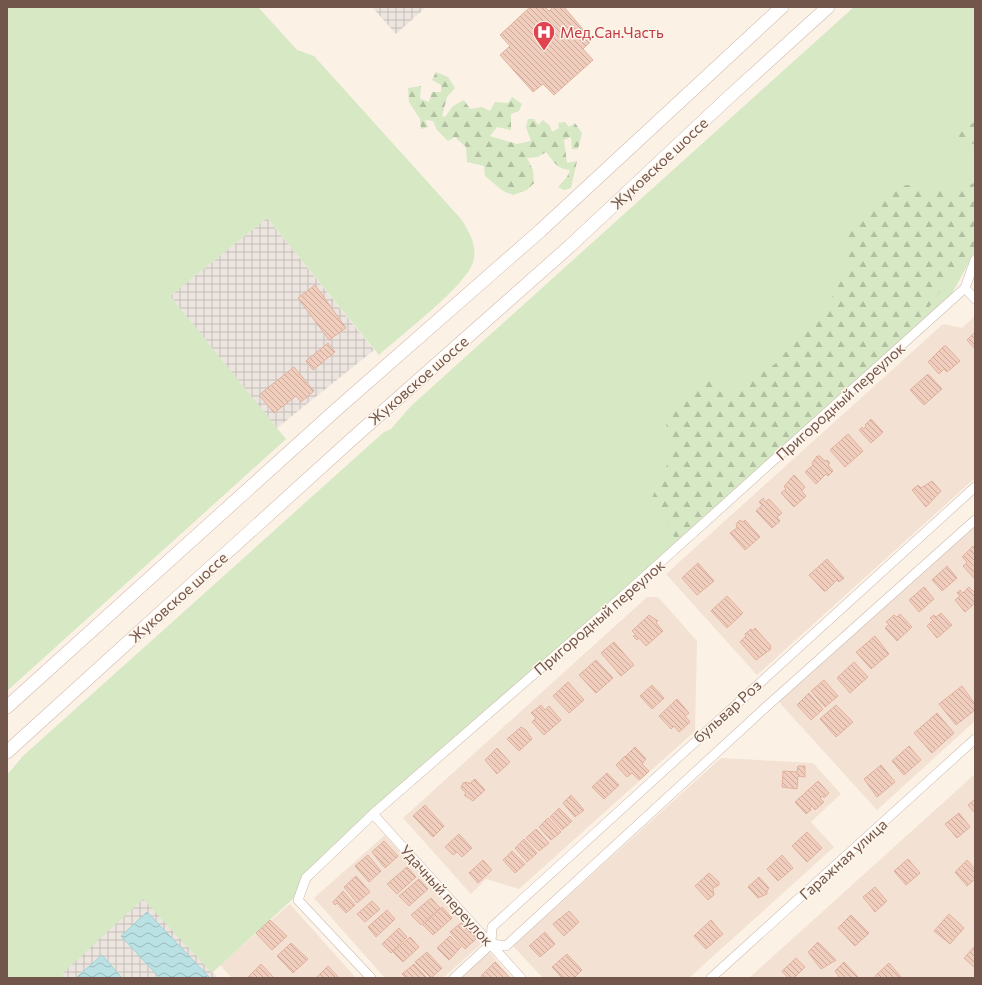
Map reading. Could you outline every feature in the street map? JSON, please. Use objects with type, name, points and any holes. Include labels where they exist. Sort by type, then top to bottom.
[{"type":"main road","name":"Жуковское шоссе","points":[[7,707],[337,409],[540,231],[782,7]]},
{"type":"main road","name":"Жуковское шоссе","points":[[7,752],[352,439],[570,246],[729,97],[828,7]]},
{"type":"street","name":"Пригородный переулок","points":[[371,978],[298,900],[306,878],[373,814],[602,614],[965,288],[975,260]]},
{"type":"street","points":[[965,288],[975,299]]},
{"type":"street","name":"бульвар Роз","points":[[492,943],[492,927],[975,487]]},
{"type":"street","points":[[454,978],[492,943],[506,946],[766,707],[975,520]]},
{"type":"street","name":"Гаражная улица","points":[[711,978],[975,739]]},
{"type":"street","name":"Удачный переулок","points":[[373,814],[492,943],[521,978]]},
{"type":"shaded area","points":[[372,7],[426,7],[396,34]]},
{"type":"shaded area","points":[[267,218],[374,350],[277,428],[170,296]]},
{"type":"shaded area","points":[[975,316],[975,478],[757,675],[666,574],[943,324],[962,328]]},
{"type":"shaded area","points":[[975,524],[975,721],[877,810],[779,702]]},
{"type":"shaded area","points":[[647,597],[658,597],[697,641],[695,731],[519,889],[486,879],[471,894],[403,818]]},
{"type":"shaded area","points":[[721,758],[813,763],[841,794],[811,822],[834,847],[689,978],[543,978],[513,946]]},
{"type":"shaded area","points":[[975,774],[975,978],[749,978]]},
{"type":"shaded area","points":[[385,835],[481,944],[443,978],[385,978],[314,898]]},
{"type":"shaded area","points":[[143,897],[218,978],[54,978]]},
{"type":"shaded area","points":[[290,904],[356,978],[232,978],[220,965]]},
{"type":"shaded area","points":[[489,952],[512,978],[461,978]]},
{"type":"green space","points":[[7,7],[258,7],[297,50],[314,56],[461,219],[472,239],[474,245],[474,256],[468,272],[446,297],[379,355],[267,218],[170,296],[286,439],[7,691]]},
{"type":"green space","points":[[854,7],[975,7],[975,251],[949,299],[384,803],[295,897],[212,973],[143,899],[62,974],[66,978],[7,978],[7,775],[23,756],[384,432],[391,429],[411,406]]},
{"type":"green space","points":[[436,72],[448,77],[455,88],[447,97],[442,116],[445,117],[453,106],[464,100],[470,109],[482,107],[490,111],[495,102],[508,103],[512,97],[522,104],[519,111],[511,114],[511,130],[497,127],[490,136],[517,144],[531,141],[526,127],[528,119],[534,119],[538,125],[543,120],[550,126],[552,132],[559,128],[558,123],[565,122],[569,127],[575,123],[582,133],[578,149],[572,149],[571,137],[564,140],[567,163],[577,161],[571,188],[564,190],[558,187],[567,177],[570,170],[558,166],[546,152],[538,157],[527,158],[533,170],[534,183],[527,190],[513,195],[503,191],[485,176],[484,166],[467,162],[466,147],[455,137],[448,141],[437,130],[433,121],[425,120],[428,127],[421,129],[420,119],[409,102],[408,88],[421,86],[420,99],[429,102],[432,92],[441,92],[441,85],[432,80]]},
{"type":"green space","points":[[975,122],[975,145],[958,136],[965,127]]},
{"type":"green space","points":[[975,183],[975,247],[966,255],[915,327],[676,540],[652,498],[674,453],[666,423],[694,389],[712,377],[729,394],[775,364],[828,304],[847,270],[842,229],[867,206],[906,185],[952,189]]},
{"type":"water","points":[[147,912],[210,978],[160,978],[121,936]]},
{"type":"water","points":[[102,955],[122,978],[77,977]]},
{"type":"building","name":"Мед.Сан.Часть","points":[[530,7],[545,7],[549,11],[553,7],[564,7],[592,40],[583,49],[593,60],[554,95],[543,84],[533,92],[500,55],[510,46],[500,35]]},
{"type":"building","points":[[315,285],[346,328],[329,340],[298,298]]},
{"type":"building","points":[[975,332],[975,349],[967,340]]},
{"type":"building","points":[[328,343],[335,352],[313,370],[306,361]]},
{"type":"building","points":[[944,346],[946,346],[960,361],[947,372],[944,369],[939,374],[928,362]]},
{"type":"building","points":[[294,367],[314,391],[301,402],[296,396],[274,413],[259,395]]},
{"type":"building","points":[[928,374],[942,389],[924,405],[910,390]]},
{"type":"building","points":[[871,419],[883,432],[871,443],[859,430],[862,427],[864,429],[866,426],[865,425]]},
{"type":"building","points":[[848,434],[863,451],[845,467],[830,450]]},
{"type":"building","points":[[817,456],[820,456],[825,461],[827,460],[830,463],[828,465],[833,471],[828,476],[826,474],[816,484],[805,472],[813,465],[812,463]]},
{"type":"building","points":[[794,475],[805,487],[802,491],[806,496],[794,507],[781,493],[786,489],[784,487]]},
{"type":"building","points":[[932,481],[941,491],[926,507],[912,490],[918,485],[921,488]]},
{"type":"building","points":[[763,498],[765,502],[769,499],[782,513],[777,517],[780,521],[772,528],[756,511],[762,505],[759,502]]},
{"type":"building","points":[[740,520],[743,522],[745,520],[760,537],[745,550],[730,533],[737,528],[736,524]]},
{"type":"building","points":[[973,546],[975,549],[975,579],[963,566],[967,562],[962,557]]},
{"type":"building","points":[[827,559],[844,578],[839,582],[837,580],[826,591],[824,591],[809,575]]},
{"type":"building","points":[[698,563],[714,581],[697,595],[682,578]]},
{"type":"building","points":[[947,566],[957,578],[942,591],[932,580]]},
{"type":"building","points":[[924,587],[934,599],[919,612],[909,600]]},
{"type":"building","points":[[969,587],[975,593],[975,603],[965,612],[955,600],[960,596],[957,593],[960,590],[963,593]]},
{"type":"building","points":[[727,596],[743,613],[727,628],[711,611]]},
{"type":"building","points":[[941,613],[952,625],[937,638],[927,626],[933,620],[930,618],[934,615],[936,617]]},
{"type":"building","points":[[900,614],[912,627],[897,641],[885,628],[889,624],[886,622],[894,615],[897,617]]},
{"type":"building","points":[[649,615],[658,621],[656,623],[663,631],[646,646],[639,638],[637,640],[633,636],[636,635],[632,631]]},
{"type":"building","points":[[755,628],[771,646],[771,649],[756,660],[740,642],[746,636],[745,634],[751,629],[753,631]]},
{"type":"building","points":[[875,636],[889,654],[871,669],[856,652]]},
{"type":"building","points":[[614,642],[634,665],[621,676],[601,653]]},
{"type":"building","points":[[596,660],[613,678],[596,693],[579,675]]},
{"type":"building","points":[[854,662],[868,677],[850,693],[837,678]]},
{"type":"building","points":[[824,680],[838,696],[825,707],[811,691]]},
{"type":"building","points":[[568,682],[584,700],[569,713],[553,696]]},
{"type":"building","points":[[652,685],[664,698],[652,709],[640,696]]},
{"type":"building","points":[[962,686],[975,704],[975,710],[956,725],[939,704]]},
{"type":"building","points":[[809,693],[823,709],[811,720],[797,705]]},
{"type":"building","points":[[677,699],[689,713],[685,716],[690,722],[679,732],[674,726],[671,729],[659,716]]},
{"type":"building","points":[[541,705],[545,710],[549,706],[561,720],[544,735],[532,722],[536,718],[531,713]]},
{"type":"building","points":[[836,705],[853,722],[836,737],[820,719]]},
{"type":"building","points":[[937,713],[954,733],[932,753],[914,733]]},
{"type":"building","points":[[521,727],[526,730],[532,739],[519,751],[507,739]]},
{"type":"building","points":[[909,746],[921,760],[904,775],[892,761]]},
{"type":"building","points":[[635,747],[646,759],[642,764],[649,771],[644,776],[626,756]]},
{"type":"building","points":[[497,748],[510,762],[497,774],[485,760]]},
{"type":"building","points":[[625,756],[644,776],[639,780],[632,773],[627,777],[616,765]]},
{"type":"building","points":[[881,765],[895,782],[877,797],[864,779]]},
{"type":"building","points":[[798,766],[805,766],[805,777],[798,776],[797,789],[782,787],[783,771],[797,772]]},
{"type":"building","points":[[607,773],[619,785],[604,799],[592,787]]},
{"type":"building","points":[[475,779],[485,790],[473,801],[464,795],[466,793],[461,788],[463,783],[468,782],[469,784]]},
{"type":"building","points":[[818,781],[829,793],[824,798],[823,796],[820,798],[824,802],[815,810],[812,806],[810,808],[811,810],[806,814],[795,802]]},
{"type":"building","points":[[571,795],[584,810],[575,817],[563,803]]},
{"type":"building","points":[[975,799],[975,813],[968,805]]},
{"type":"building","points":[[425,805],[444,826],[433,837],[413,816]]},
{"type":"building","points":[[559,808],[572,821],[562,830],[550,817]]},
{"type":"building","points":[[959,813],[970,827],[957,838],[945,824]]},
{"type":"building","points":[[548,818],[561,832],[551,840],[539,827]]},
{"type":"building","points":[[536,829],[549,843],[539,851],[526,838]]},
{"type":"building","points":[[807,832],[822,848],[807,862],[792,846]]},
{"type":"building","points":[[459,834],[472,848],[462,857],[457,852],[453,855],[445,847]]},
{"type":"building","points":[[524,839],[537,853],[527,862],[515,848]]},
{"type":"building","points":[[384,841],[398,856],[385,868],[372,852]]},
{"type":"building","points":[[512,851],[525,864],[515,873],[503,860]]},
{"type":"building","points":[[368,855],[381,871],[369,882],[355,866]]},
{"type":"building","points":[[782,855],[793,868],[778,881],[767,869]]},
{"type":"building","points":[[908,859],[920,873],[906,885],[894,871]]},
{"type":"building","points":[[483,860],[492,870],[478,883],[469,873]]},
{"type":"building","points":[[967,860],[975,869],[975,879],[967,886],[955,872]]},
{"type":"building","points":[[407,867],[416,877],[397,894],[387,884]]},
{"type":"building","points":[[709,873],[719,882],[719,885],[713,888],[714,895],[708,900],[695,886]]},
{"type":"building","points":[[356,876],[370,892],[357,903],[344,887]]},
{"type":"building","points":[[759,877],[769,888],[767,894],[758,898],[748,887]]},
{"type":"building","points":[[419,879],[428,889],[409,906],[399,896]]},
{"type":"building","points":[[875,887],[887,901],[875,912],[863,897]]},
{"type":"building","points":[[343,891],[355,905],[346,913],[337,903],[335,905],[333,902]]},
{"type":"building","points":[[431,898],[440,908],[421,925],[411,915]]},
{"type":"building","points":[[372,901],[380,909],[365,922],[357,914]]},
{"type":"building","points":[[442,907],[452,918],[433,935],[423,925]]},
{"type":"building","points":[[387,910],[395,919],[376,937],[368,927]]},
{"type":"building","points":[[569,911],[579,922],[564,936],[553,924]]},
{"type":"building","points":[[949,914],[964,928],[950,944],[934,931]]},
{"type":"building","points":[[851,915],[869,933],[855,946],[838,928]]},
{"type":"building","points":[[270,920],[287,936],[272,950],[256,933]]},
{"type":"building","points":[[711,920],[723,934],[706,949],[694,936]]},
{"type":"building","points":[[462,922],[477,938],[465,949],[450,932]]},
{"type":"building","points":[[399,928],[407,937],[391,953],[382,944]]},
{"type":"building","points":[[545,932],[555,944],[540,957],[529,946]]},
{"type":"building","points":[[450,936],[461,947],[449,960],[437,948]]},
{"type":"building","points":[[410,937],[419,947],[403,962],[393,952]]},
{"type":"building","points":[[818,942],[836,960],[821,969],[808,952]]},
{"type":"building","points":[[291,943],[308,959],[293,973],[277,956]]},
{"type":"building","points":[[975,946],[975,968],[964,958]]},
{"type":"building","points":[[427,952],[442,968],[431,978],[415,962]]},
{"type":"building","points":[[567,954],[582,970],[574,978],[562,978],[552,967]]},
{"type":"building","points":[[796,958],[805,967],[794,978],[788,978],[782,971]]},
{"type":"building","points":[[495,962],[510,978],[482,978],[481,976]]},
{"type":"building","points":[[844,962],[859,978],[840,978],[835,971]]},
{"type":"building","points":[[889,963],[902,978],[876,978],[875,976]]},
{"type":"building","points":[[261,964],[274,978],[247,978]]},
{"type":"building","points":[[414,964],[427,978],[406,978],[402,974]]},
{"type":"building","points":[[328,966],[339,978],[316,978]]},
{"type":"place","name":"Мед.Сан.Часть","points":[[544,52]]}]
